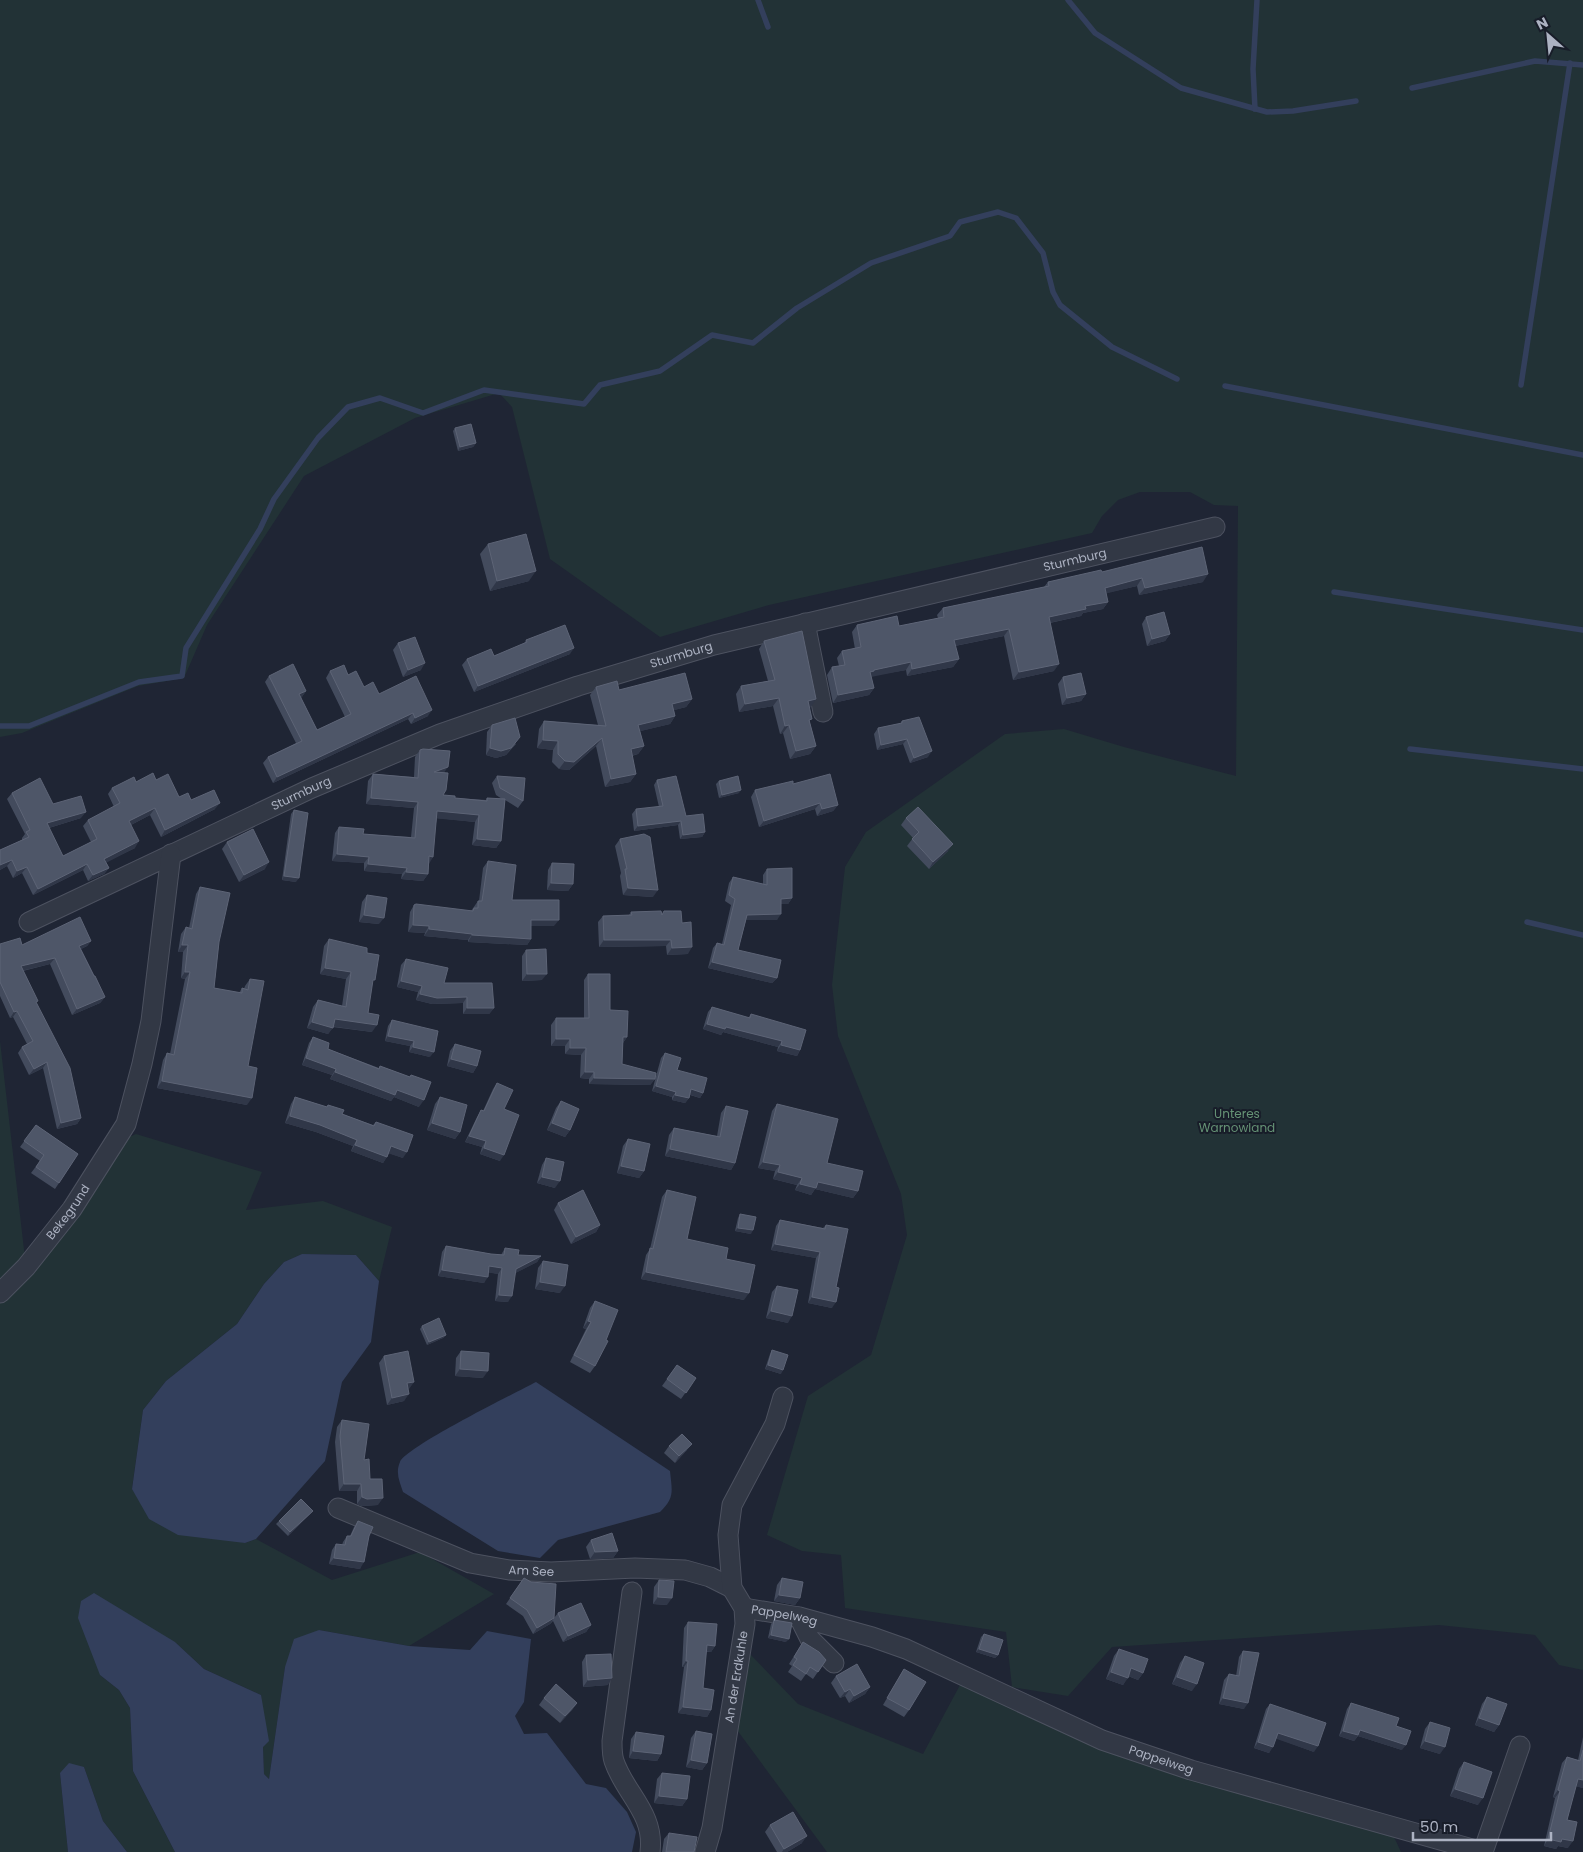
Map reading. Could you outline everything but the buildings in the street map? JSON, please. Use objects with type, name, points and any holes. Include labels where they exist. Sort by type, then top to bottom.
[{"type":"street","name":"Sturmburg","points":[[29,922],[320,784],[478,719],[714,644],[1215,527]]},
{"type":"street","points":[[805,623],[823,712]]},
{"type":"street","name":"Bekegrund","points":[[0,1293],[26,1267],[72,1209],[126,1124],[151,1021],[171,854]]},
{"type":"street","name":"An der Erdkuhle","points":[[705,1852],[712,1828],[746,1624],[744,1608],[732,1588],[728,1535],[732,1505],[775,1424],[783,1397]]},
{"type":"street","name":"Am See","points":[[338,1508],[470,1563],[509,1570],[551,1572],[635,1568],[685,1570],[710,1577],[732,1588]]},
{"type":"street","points":[[632,1592],[612,1742],[613,1758],[619,1775],[641,1806],[648,1824],[650,1852]]},
{"type":"street","name":"Pappelweg","points":[[744,1608],[799,1617],[872,1637],[906,1649],[1102,1740],[1191,1770],[1483,1852],[1520,1746]]},
{"type":"street","points":[[799,1617],[810,1639],[834,1663]]},
{"type":"green space","name":"Unteres Warnowland","points":[[0,0],[1583,0],[1583,1670],[1559,1665],[1535,1635],[1439,1625],[1112,1647],[1068,1696],[1012,1687],[1006,1632],[845,1608],[841,1555],[802,1551],[767,1535],[808,1396],[871,1355],[907,1235],[901,1194],[838,1036],[832,985],[845,867],[866,832],[1005,734],[1064,729],[1124,747],[1236,776],[1238,506],[1214,505],[1190,492],[1140,492],[1118,500],[1102,516],[1092,533],[769,605],[660,637],[550,559],[512,407],[499,393],[415,418],[304,476],[207,625],[184,678],[138,686],[22,733],[0,737]]},
{"type":"green space","points":[[0,1041],[26,1267],[125,1139],[136,1134],[262,1172],[246,1210],[323,1201],[392,1227],[379,1281],[356,1255],[302,1254],[284,1262],[264,1284],[237,1324],[166,1381],[143,1410],[132,1488],[149,1518],[245,1543],[256,1539],[332,1580],[420,1552],[494,1594],[409,1646],[319,1630],[285,1667],[269,1779],[264,1774],[261,1695],[204,1669],[175,1642],[100,1675],[119,1690],[130,1708],[133,1771],[175,1852],[127,1852],[103,1821],[84,1767],[60,1773],[68,1852],[0,1852]]},
{"type":"green space","points":[[749,1653],[798,1704],[923,1754],[960,1685],[1124,1757],[1394,1837],[1401,1852],[827,1852],[737,1730]]},
{"type":"water","points":[[302,1254],[356,1255],[379,1281],[371,1342],[342,1382],[325,1461],[256,1539],[245,1543],[178,1535],[149,1519],[132,1489],[143,1410],[166,1381],[237,1324],[264,1284],[284,1262]]},
{"type":"water","points":[[536,1382],[670,1471],[671,1494],[665,1507],[660,1512],[558,1540],[540,1558],[498,1551],[403,1492],[398,1477],[398,1470],[400,1462],[407,1455],[440,1433]]},
{"type":"water","points":[[94,1593],[175,1642],[204,1669],[261,1695],[269,1741],[263,1747],[264,1774],[269,1779],[285,1667],[294,1639],[319,1630],[409,1646],[470,1650],[487,1631],[531,1639],[524,1702],[515,1716],[524,1734],[547,1733],[586,1784],[606,1788],[627,1812],[636,1832],[632,1852],[175,1852],[133,1771],[130,1708],[119,1690],[100,1675],[78,1618],[81,1601]]},
{"type":"water","points":[[69,1763],[84,1767],[103,1821],[127,1852],[68,1852],[60,1773]]},
{"type":"waterway","points":[[758,0],[768,27]]},
{"type":"waterway","points":[[1068,0],[1095,33],[1181,88],[1267,112],[1293,111],[1356,101]]},
{"type":"waterway","points":[[1255,109],[1253,69],[1257,0]]},
{"type":"waterway","points":[[1412,88],[1535,61],[1583,65]]},
{"type":"waterway","points":[[1521,385],[1570,63]]},
{"type":"waterway","points":[[0,726],[29,726],[139,682],[182,676],[186,648],[260,529],[274,499],[318,438],[348,407],[380,398],[423,413],[484,390],[584,404],[600,385],[660,371],[712,335],[753,343],[797,308],[871,263],[950,236],[960,222],[998,212],[1016,218],[1043,253],[1053,292],[1060,305],[1112,347],[1177,379]]},
{"type":"waterway","points":[[1225,386],[1583,455]]},
{"type":"waterway","points":[[1334,592],[1583,630]]},
{"type":"waterway","points":[[1410,749],[1583,769]]},
{"type":"waterway","points":[[1527,922],[1583,935]]}]
